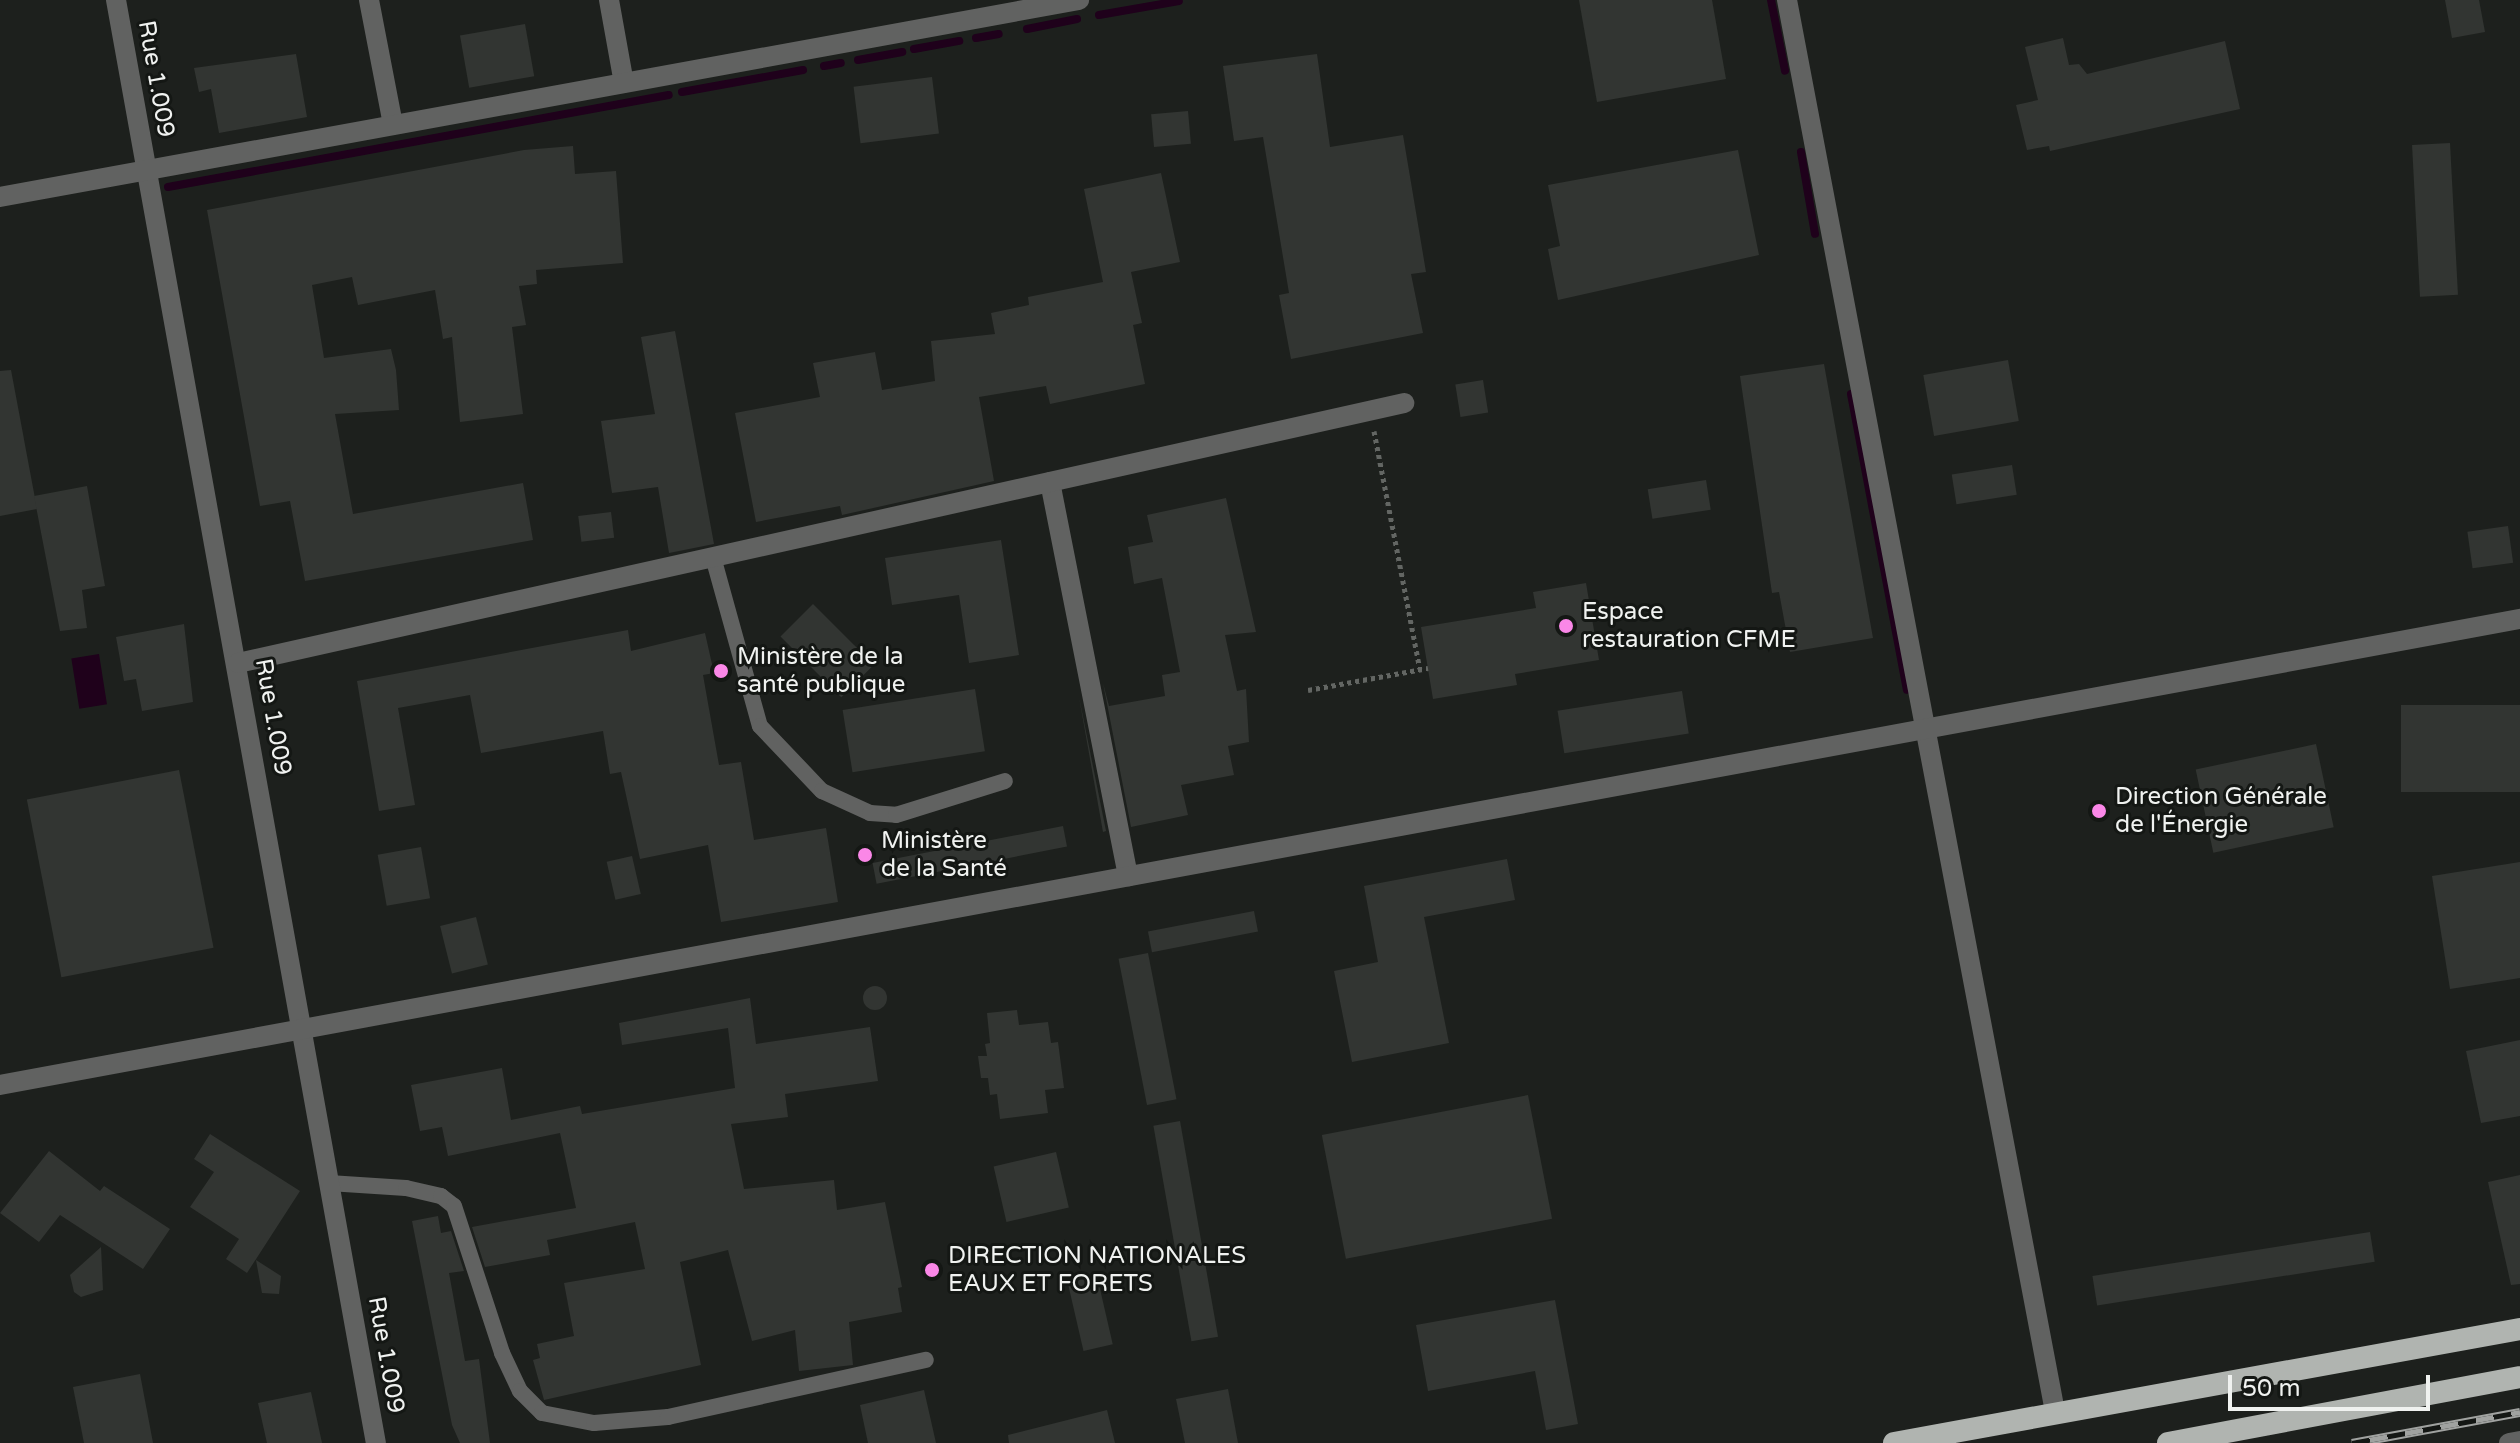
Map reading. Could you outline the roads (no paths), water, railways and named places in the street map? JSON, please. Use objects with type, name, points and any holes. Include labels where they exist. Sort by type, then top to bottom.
[{"type":"highway","points":[[1894,1443],[2520,1329]]},
{"type":"highway","points":[[2168,1443],[2520,1377]]},
{"type":"street","name":"Rue 1.009","points":[[116,0],[238,663],[376,1443]]},
{"type":"street","points":[[369,0],[393,125]]},
{"type":"street","points":[[609,0],[624,83]]},
{"type":"street","points":[[0,197],[1079,0]]},
{"type":"street","points":[[1787,0],[2055,1412]]},
{"type":"street","points":[[238,663],[1404,403]]},
{"type":"street","points":[[1050,482],[1128,876]]},
{"type":"street","points":[[0,1085],[2520,619]]},
{"type":"street","points":[[2509,1443],[2520,1441]]},
{"type":"lane","points":[[713,557],[760,726],[822,791],[859,810],[896,815],[1005,781]]},
{"type":"lane","points":[[329,1183],[406,1188],[441,1196],[454,1206],[502,1353],[520,1391],[542,1413],[594,1423],[668,1417],[926,1360]]},
{"type":"waterway","points":[[1771,0],[1785,71]]},
{"type":"waterway","points":[[1099,15],[1179,1]]},
{"type":"waterway","points":[[1027,29],[1077,19]]},
{"type":"waterway","points":[[976,38],[999,34]]},
{"type":"waterway","points":[[914,49],[959,41]]},
{"type":"waterway","points":[[858,60],[902,52]]},
{"type":"waterway","points":[[824,66],[841,63]]},
{"type":"waterway","points":[[682,92],[803,70]]},
{"type":"waterway","points":[[168,187],[669,95]]},
{"type":"waterway","points":[[1801,152],[1815,234]]},
{"type":"waterway","points":[[1851,394],[1907,690]]},
{"type":"railway","points":[[2352,1443],[2520,1412]]},
{"type":"place","name":"Espace restauration CFME","points":[[1566,626]]},
{"type":"place","name":"Ministère de la santé publique","points":[[721,671]]},
{"type":"place","name":"Direction Générale de l'Énergie","points":[[2099,811]]},
{"type":"place","name":"Ministère de la Santé","points":[[865,855]]},
{"type":"place","name":"DIRECTION NATIONALES EAUX ET FORETS","points":[[932,1270]]}]
